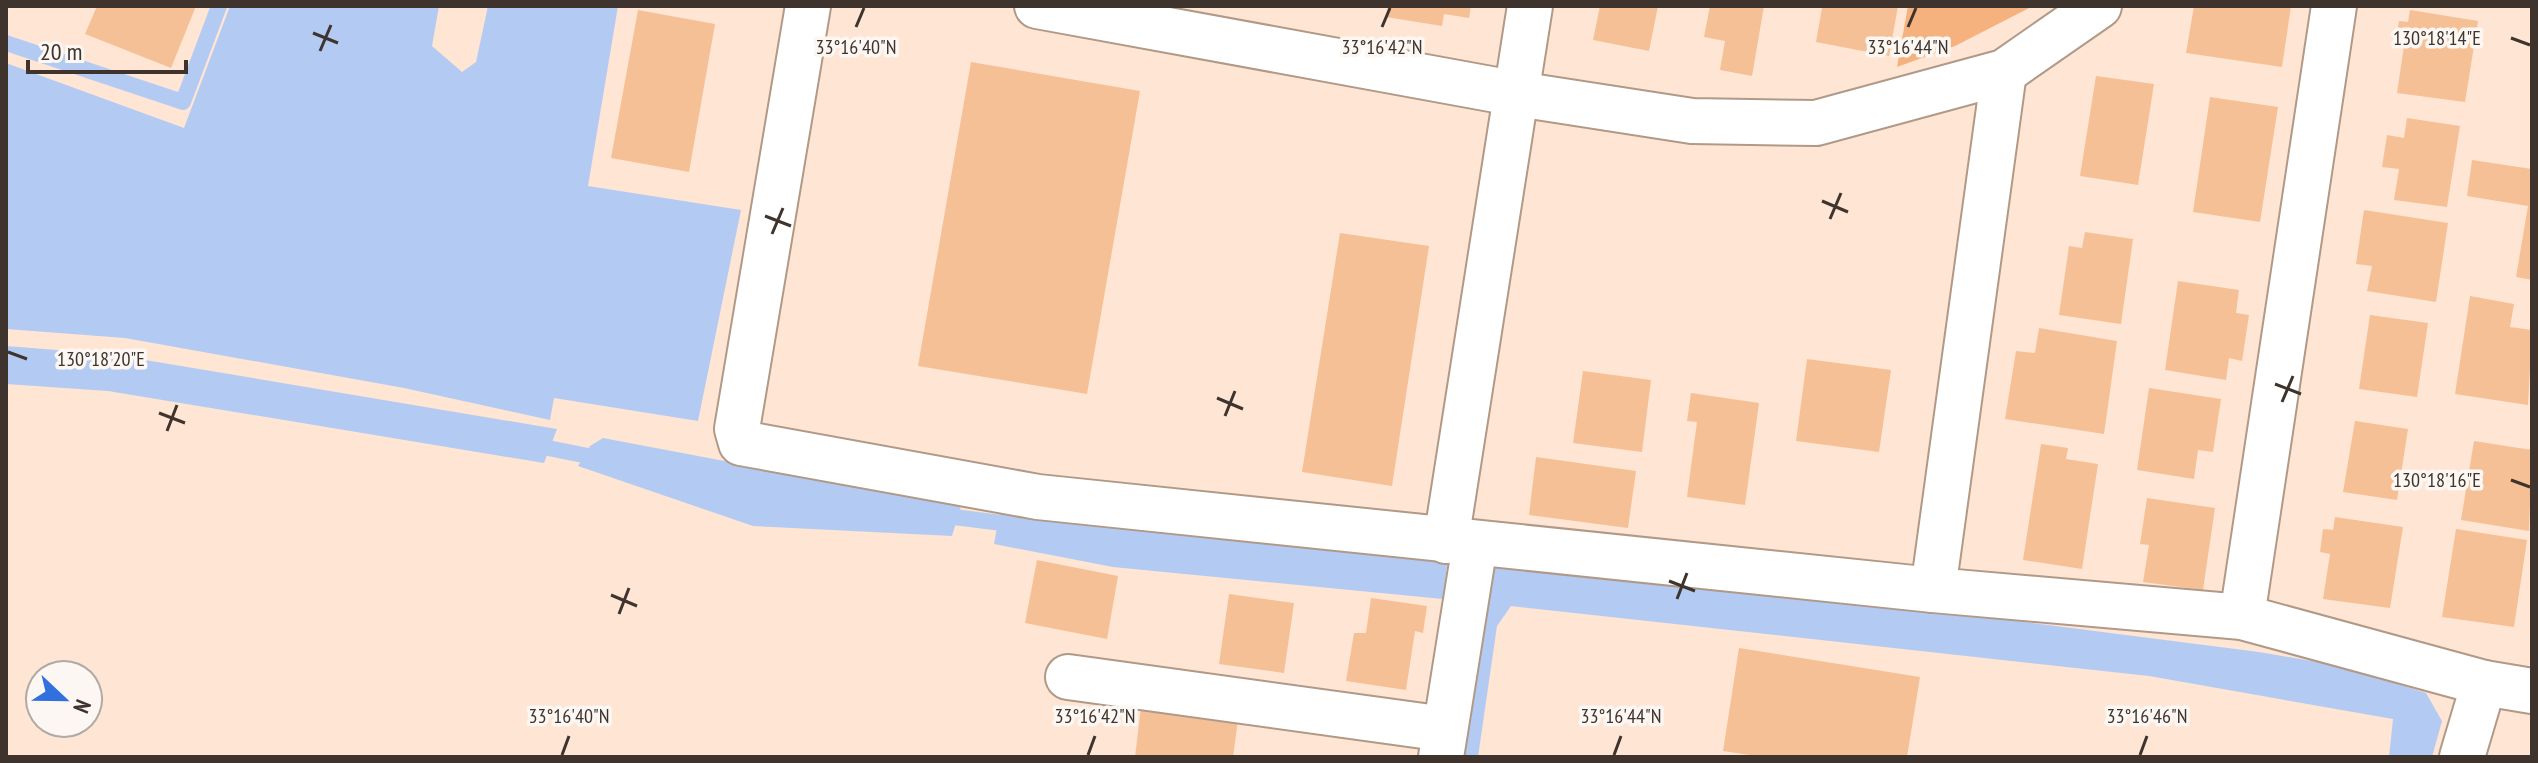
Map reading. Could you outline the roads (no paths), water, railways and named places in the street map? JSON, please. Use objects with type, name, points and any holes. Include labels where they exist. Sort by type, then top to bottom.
[{"type":"street","points":[[808,6],[737,429],[741,443],[1038,497],[1933,590],[2242,617],[2484,683],[2532,691]]},
{"type":"street","points":[[1037,6],[1518,94],[1692,121],[1816,123],[2004,72],[2099,6]]},
{"type":"street","points":[[1068,677],[1443,743],[1463,609],[1460,542],[1530,6]]},
{"type":"street","points":[[2242,617],[2334,6]]},
{"type":"street","points":[[1933,590],[2004,72]]},
{"type":"street","points":[[2462,757],[2484,683]]},
{"type":"water","points":[[230,6],[439,6],[432,46],[462,72],[476,62],[488,6],[618,6],[588,186],[741,210],[698,421],[554,398],[550,420],[404,388],[125,338],[6,329],[6,63],[184,128]]},
{"type":"water","points":[[6,346],[109,354],[557,429],[544,463],[108,391],[6,384]]},
{"type":"water","points":[[603,438],[961,506],[952,536],[753,526],[578,466],[590,446]]},
{"type":"water","points":[[1001,506],[1448,557],[1443,599],[1113,567],[994,544]]},
{"type":"water","points":[[1495,562],[1970,615],[2259,652],[2341,666],[2426,693],[2442,721],[2432,757],[2389,757],[2393,719],[2149,676],[1511,606],[1497,626],[1478,757],[1462,757],[1480,629],[1488,609]]},
{"type":"waterway","points":[[6,43],[183,102],[219,6]]},
{"type":"waterway","points":[[528,444],[603,459]]},
{"type":"waterway","points":[[938,515],[1018,525]]}]
